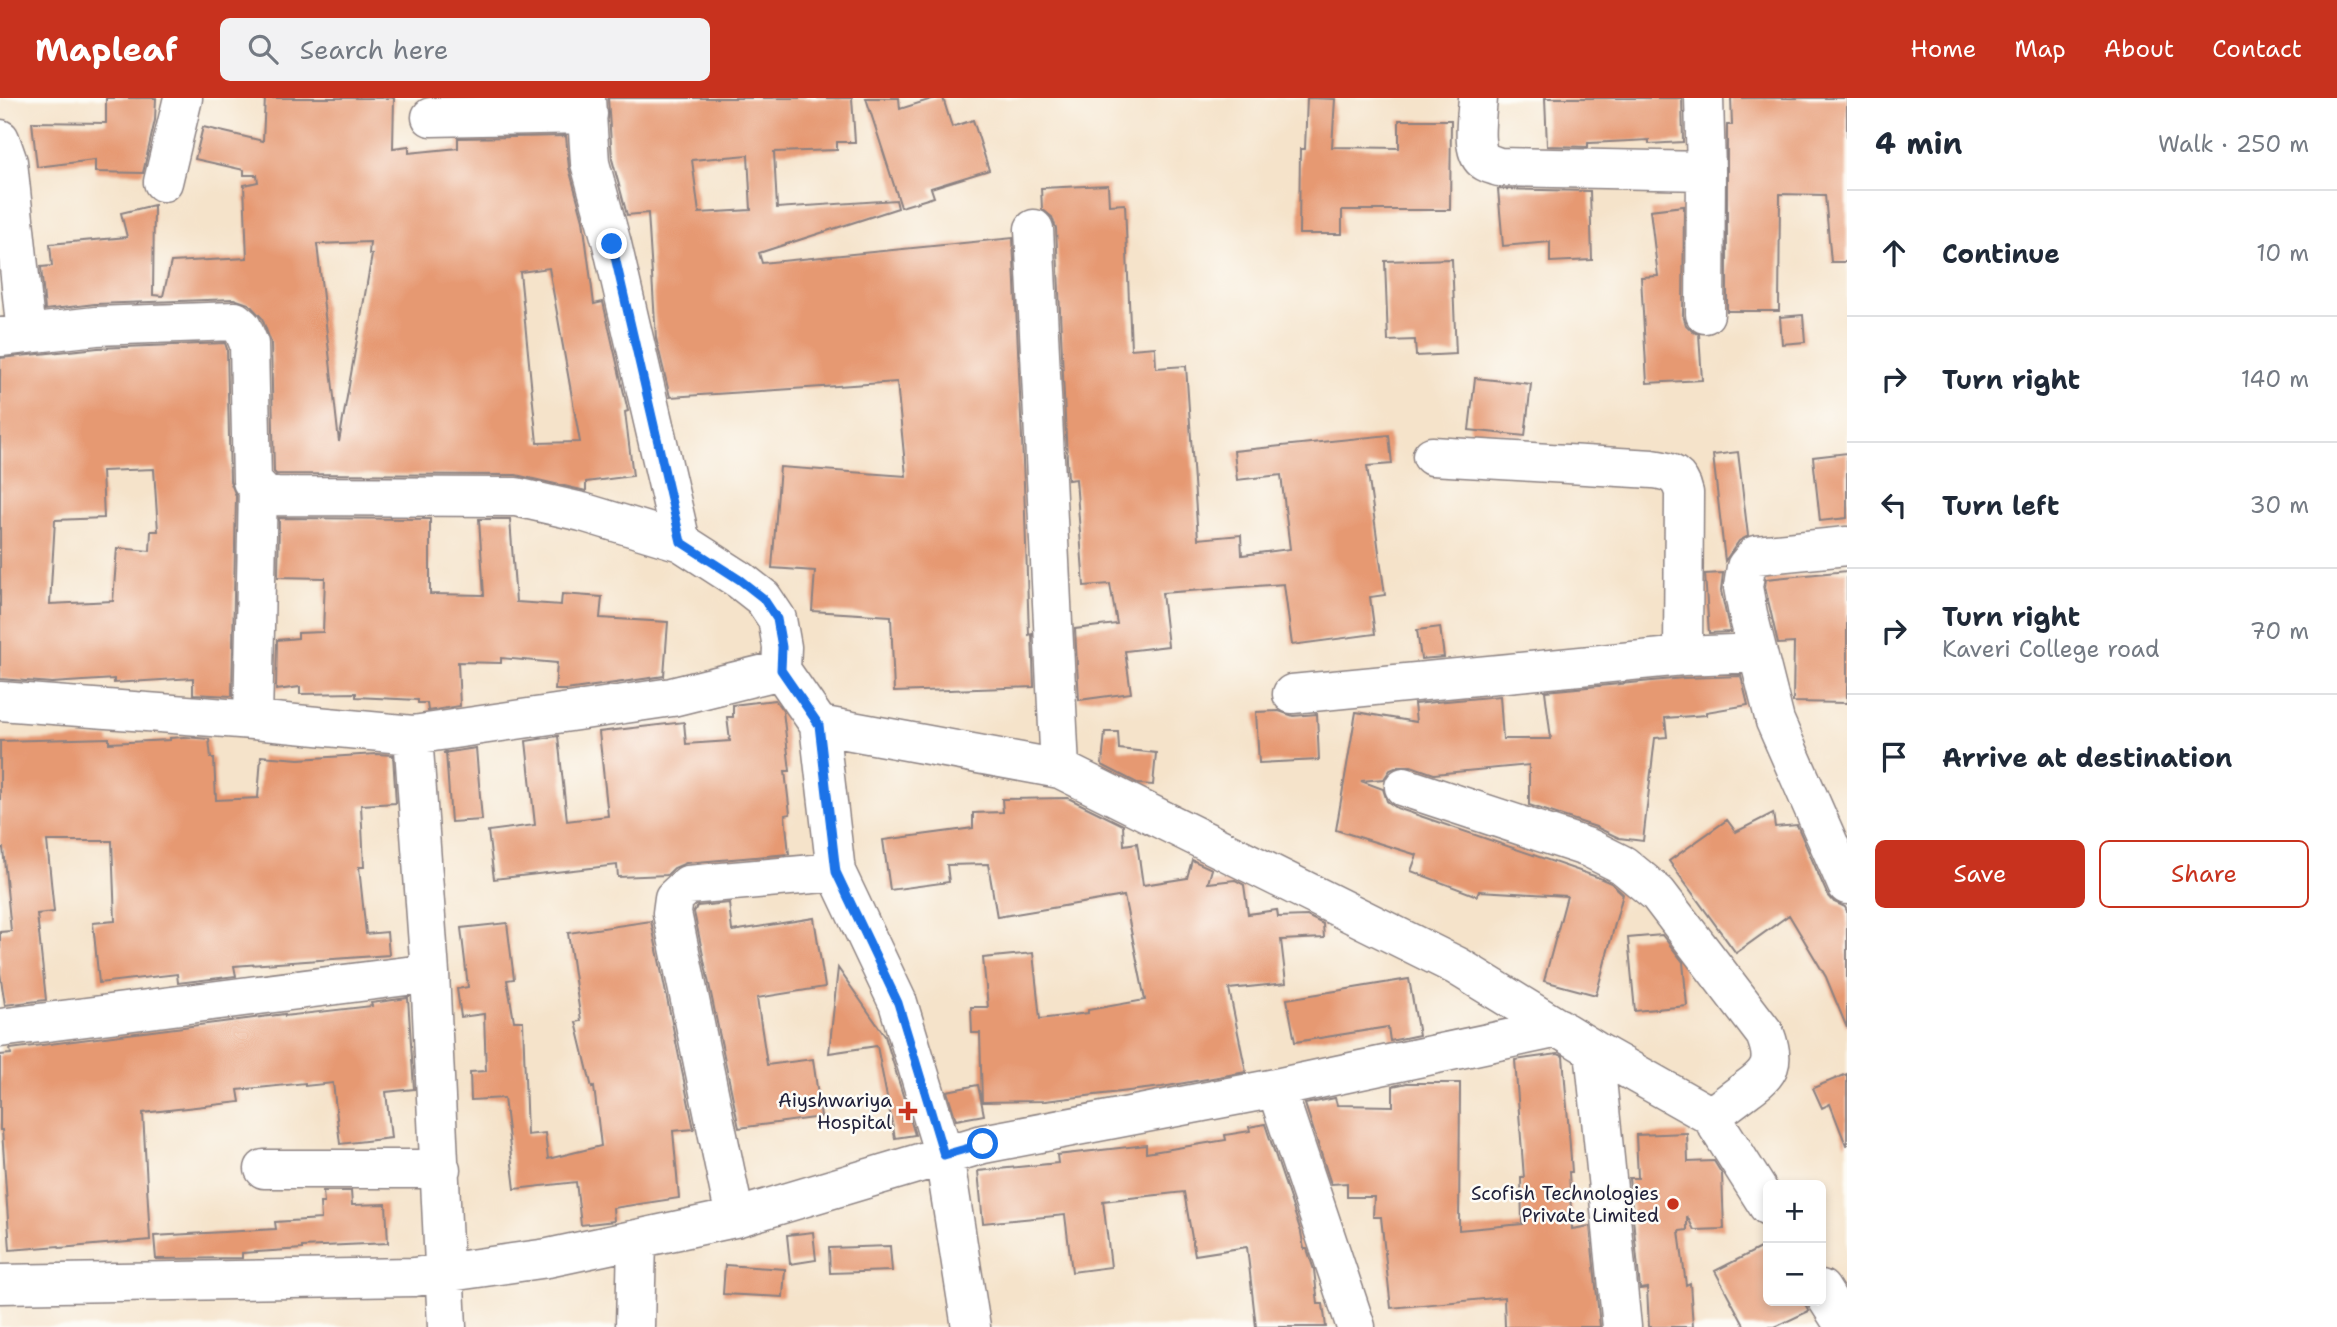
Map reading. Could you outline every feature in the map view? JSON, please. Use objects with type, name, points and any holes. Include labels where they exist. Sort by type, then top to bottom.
[{"type":"street","points":[[163,182],[183,98]]},
{"type":"street","points":[[1478,98],[1476,146],[1485,163],[1499,167],[1706,171]]},
{"type":"street","points":[[1704,98],[1705,314]]},
{"type":"street","points":[[431,117],[587,106],[590,163],[612,244],[681,542]]},
{"type":"street","points":[[0,139],[8,162],[13,335],[96,326],[235,321],[242,327],[249,344],[250,470],[252,481],[265,494],[516,496],[582,512],[681,542],[763,598],[777,619],[782,647],[781,670],[819,725],[836,872],[898,1003],[944,1155],[971,1327]]},
{"type":"street","points":[[1034,229],[1060,769]]},
{"type":"street","points":[[1432,456],[1653,469],[1676,476],[1682,483],[1684,493],[1683,656]]},
{"type":"street","points":[[253,720],[258,488]]},
{"type":"street","points":[[1847,546],[1756,555],[1746,567],[1743,587],[1775,721],[1847,885]]},
{"type":"street","points":[[1292,694],[1683,656],[1757,653]]},
{"type":"street","points":[[0,701],[413,735],[672,697],[781,670]]},
{"type":"street","points":[[819,725],[1060,769],[1457,966],[1711,1116],[1763,1198]]},
{"type":"street","points":[[413,735],[430,974],[447,1327]]},
{"type":"street","points":[[1404,787],[1589,848],[1623,865],[1658,894],[1765,1034],[1770,1047],[1771,1059],[1764,1077],[1711,1116]]},
{"type":"street","points":[[735,1218],[672,913],[674,898],[688,886],[836,872]]},
{"type":"street","points":[[0,1028],[430,974]]},
{"type":"street","points":[[0,1284],[414,1277],[548,1258],[735,1218],[983,1144],[1276,1088],[1559,1028]]},
{"type":"street","points":[[1594,1049],[1622,1327]]},
{"type":"street","points":[[1276,1088],[1356,1327]]},
{"type":"street","points":[[264,1169],[441,1169]]},
{"type":"street","points":[[635,1327],[637,1239]]},
{"type":"street","points":[[1826,1297],[1845,1327]]},
{"type":"building","points":[[106,98],[156,98],[155,120],[143,173],[95,172],[95,160],[37,167],[32,122],[106,123]]},
{"type":"building","points":[[265,98],[394,98],[393,148],[409,146],[409,153],[458,148],[458,138],[566,136],[569,168],[583,220],[594,304],[603,302],[628,411],[625,412],[633,476],[586,482],[586,491],[516,475],[276,474],[271,343],[262,318],[249,304],[234,299],[95,304],[45,310],[41,267],[52,266],[50,244],[127,237],[121,213],[154,205],[153,295],[163,296],[171,262],[247,258],[244,185],[258,182],[257,175],[244,175],[244,170],[195,159],[203,127],[263,141]],"holes":[[[370,242],[369,254],[372,255],[339,442],[317,244]],[[549,268],[580,442],[537,443],[520,272]]]},
{"type":"building","points":[[608,98],[852,98],[855,142],[837,142],[837,150],[774,152],[777,208],[896,200],[898,208],[759,253],[762,263],[1013,238],[1029,635],[1032,634],[1034,687],[894,692],[891,616],[812,611],[815,571],[772,568],[780,467],[906,476],[897,382],[670,397],[656,338],[648,213],[627,215],[612,159]],"holes":[[[748,155],[751,210],[699,213],[692,160]]]},
{"type":"building","points":[[866,98],[899,98],[900,109],[943,98],[952,127],[973,120],[989,170],[931,188],[934,197],[901,207]]},
{"type":"building","points":[[1307,98],[1335,99],[1332,147],[1399,148],[1399,120],[1451,120],[1450,210],[1342,210],[1342,234],[1299,234],[1300,149],[1305,149]]},
{"type":"building","points":[[1545,98],[1682,98],[1683,142],[1649,144],[1649,140],[1588,143],[1588,147],[1547,146]]},
{"type":"building","points":[[1731,98],[1847,98],[1847,262],[1831,262],[1825,195],[1780,194],[1779,311],[1727,311],[1727,125],[1732,125]]},
{"type":"building","points":[[1108,185],[1109,205],[1125,204],[1131,349],[1155,347],[1156,368],[1186,366],[1198,539],[1241,535],[1242,555],[1290,549],[1281,475],[1237,480],[1234,451],[1389,435],[1392,464],[1367,466],[1385,595],[1370,597],[1375,634],[1292,645],[1284,584],[1162,593],[1168,646],[1125,651],[1131,693],[1079,700],[1075,629],[1117,624],[1110,584],[1084,586],[1076,479],[1068,480],[1056,228],[1052,217],[1042,209],[1041,188]]},
{"type":"building","points":[[1498,189],[1590,191],[1592,260],[1550,262],[1550,242],[1503,246]]},
{"type":"building","points":[[1684,206],[1683,315],[1686,325],[1699,334],[1702,380],[1647,383],[1641,277],[1658,276],[1650,210]]},
{"type":"building","points":[[1452,259],[1456,354],[1416,356],[1415,340],[1388,341],[1385,261]]},
{"type":"building","points":[[1803,315],[1805,342],[1782,344],[1780,317]]},
{"type":"building","points":[[225,343],[230,481],[236,496],[232,696],[193,694],[193,678],[114,683],[114,679],[52,683],[0,679],[0,358],[98,348]],"holes":[[[154,469],[158,531],[151,531],[150,551],[117,548],[113,601],[50,604],[55,520],[104,518],[102,471]]]},
{"type":"building","points":[[1475,378],[1531,384],[1525,436],[1469,430]]},
{"type":"building","points":[[1738,452],[1748,536],[1739,541],[1725,561],[1713,455]]},
{"type":"building","points":[[1847,453],[1847,518],[1820,521],[1813,457]]},
{"type":"building","points":[[279,518],[430,519],[430,594],[484,595],[479,519],[510,519],[516,602],[561,605],[562,594],[602,597],[600,618],[668,622],[664,676],[555,690],[557,663],[501,658],[501,663],[458,662],[460,706],[428,711],[427,703],[418,703],[418,700],[356,697],[356,693],[300,694],[300,687],[276,690],[277,640],[298,638],[298,633],[323,632],[325,578],[278,577]]},
{"type":"building","points":[[1847,571],[1847,703],[1793,702],[1794,643],[1778,644],[1765,587],[1766,579]]},
{"type":"building","points":[[1723,573],[1721,591],[1730,632],[1709,633],[1705,574]]},
{"type":"building","points":[[1440,627],[1444,657],[1421,659],[1417,630]]},
{"type":"building","points":[[1741,676],[1748,705],[1706,712],[1706,715],[1665,718],[1667,737],[1655,738],[1643,841],[1619,838],[1596,827],[1529,805],[1529,765],[1434,774],[1411,766],[1400,766],[1390,770],[1384,779],[1361,781],[1383,789],[1387,801],[1397,808],[1611,883],[1623,894],[1596,995],[1544,981],[1567,896],[1479,891],[1477,896],[1411,871],[1417,855],[1336,830],[1356,712],[1416,722],[1414,704],[1500,696],[1503,739],[1551,739],[1545,691],[1684,678]]},
{"type":"building","points":[[775,700],[783,711],[790,771],[785,771],[790,814],[785,815],[789,854],[686,863],[674,868],[667,875],[618,877],[617,865],[494,879],[488,831],[535,825],[526,741],[558,736],[567,821],[608,816],[599,732],[684,722],[686,744],[730,741],[727,717],[733,717],[733,705]]},
{"type":"building","points":[[1279,711],[1293,716],[1317,714],[1319,760],[1259,763],[1256,712]]},
{"type":"building","points":[[1105,732],[1118,732],[1119,749],[1156,753],[1153,785],[1139,784],[1102,765]]},
{"type":"building","points":[[184,737],[209,739],[211,758],[214,758],[216,800],[258,798],[261,756],[299,759],[393,755],[396,803],[361,805],[364,867],[359,867],[366,934],[387,932],[389,955],[234,966],[236,976],[178,983],[177,974],[99,983],[93,923],[115,921],[112,841],[47,841],[54,912],[37,914],[46,1000],[5,1005],[0,973],[0,932],[11,931],[3,848],[0,848],[0,741],[109,738],[109,743]]},
{"type":"building","points":[[476,748],[482,820],[451,822],[446,753]]},
{"type":"building","points":[[1068,798],[1123,825],[1124,845],[1137,843],[1143,885],[1187,878],[1192,860],[1212,869],[1208,883],[1235,880],[1244,885],[1248,914],[1277,910],[1278,917],[1307,916],[1323,924],[1324,938],[1281,940],[1286,983],[1229,989],[1246,1072],[1162,1087],[1045,1101],[982,1102],[980,1033],[972,1033],[971,1007],[988,1007],[983,958],[1033,953],[1040,1019],[1088,1013],[1088,1010],[1145,1000],[1124,896],[997,917],[988,864],[947,865],[949,882],[890,890],[883,840],[973,828],[973,813],[1003,812],[1002,799]]},
{"type":"building","points":[[1773,813],[1775,827],[1797,825],[1827,894],[1847,911],[1847,1028],[1826,977],[1789,915],[1736,953],[1669,861],[1727,820],[1736,832]]},
{"type":"building","points":[[729,903],[732,931],[814,918],[825,987],[757,998],[767,1065],[813,1059],[821,1117],[739,1128],[694,912],[697,906]]},
{"type":"building","points":[[651,921],[694,1129],[673,1131],[679,1198],[613,1208],[614,1221],[581,1225],[576,1182],[515,1189],[504,1098],[471,1100],[470,1072],[486,1071],[484,1014],[461,1017],[457,989],[468,987],[461,928],[507,923],[514,979],[507,980],[514,1021],[523,1021],[527,1135],[545,1133],[548,1159],[601,1146],[594,1087],[592,1088],[576,1022],[581,1021],[568,933]]},
{"type":"building","points":[[1662,935],[1683,962],[1687,1006],[1635,1011],[1628,938]]},
{"type":"building","points":[[838,968],[885,1036],[915,1135],[895,1138],[877,1046],[829,1053]]},
{"type":"building","points":[[1409,979],[1419,1035],[1390,1041],[1388,1027],[1295,1042],[1287,999]]},
{"type":"building","points":[[408,998],[414,1089],[386,1092],[391,1138],[340,1144],[333,1083],[238,1090],[240,1102],[143,1113],[150,1240],[10,1250],[0,1130],[0,1055],[11,1054],[10,1049],[285,1014],[372,1006],[371,1003]]},
{"type":"building","points":[[1558,1054],[1563,1056],[1572,1172],[1569,1172],[1572,1229],[1590,1226],[1600,1327],[1505,1327],[1504,1297],[1391,1308],[1381,1217],[1373,1217],[1374,1197],[1347,1197],[1347,1183],[1331,1184],[1305,1104],[1335,1098],[1337,1105],[1393,1106],[1393,1086],[1407,1083],[1460,1083],[1459,1230],[1522,1224],[1521,1178],[1524,1178],[1515,1060]]},
{"type":"building","points":[[1847,1074],[1846,1145],[1830,1104],[1822,1108],[1813,1088]]},
{"type":"building","points":[[978,1085],[984,1115],[956,1120],[947,1091]]},
{"type":"building","points":[[1265,1124],[1301,1232],[1304,1249],[1307,1249],[1314,1270],[1318,1304],[1323,1304],[1326,1327],[1256,1327],[1247,1247],[1195,1255],[1184,1192],[1103,1201],[1111,1267],[1072,1272],[1065,1215],[983,1223],[978,1171],[1058,1163],[1057,1155],[1146,1145],[1146,1153],[1226,1140],[1225,1135],[1250,1131],[1249,1127]]},
{"type":"building","name":"Scofish Technologies Private Limited","points":[[1687,1133],[1688,1162],[1714,1161],[1722,1174],[1724,1229],[1694,1230],[1687,1216],[1687,1230],[1679,1231],[1686,1285],[1690,1283],[1693,1327],[1649,1327],[1647,1288],[1640,1289],[1629,1178],[1638,1178],[1636,1135]]},
{"type":"building","points":[[323,1191],[351,1191],[352,1205],[386,1204],[388,1243],[242,1253],[242,1258],[156,1259],[154,1236],[276,1229],[275,1222],[321,1219],[320,1203],[324,1203]]},
{"type":"building","points":[[813,1232],[816,1260],[790,1264],[787,1235]]},
{"type":"building","points":[[890,1246],[892,1271],[830,1273],[829,1248]]},
{"type":"building","points":[[1763,1247],[1763,1306],[1806,1306],[1809,1311],[1775,1327],[1745,1327],[1715,1271]]},
{"type":"building","points":[[725,1265],[785,1269],[783,1297],[723,1294]]},
{"type":"place","name":"Aiyshwariya Hospital","points":[[908,1111]]},
{"type":"place","name":"Scofish Technologies Private Limited","points":[[1673,1204]]},
{"type":"route","points":[[612,244],[681,542],[763,598],[777,619],[782,647],[781,670],[819,725],[836,872],[898,1003],[944,1155],[983,1144]]}]
